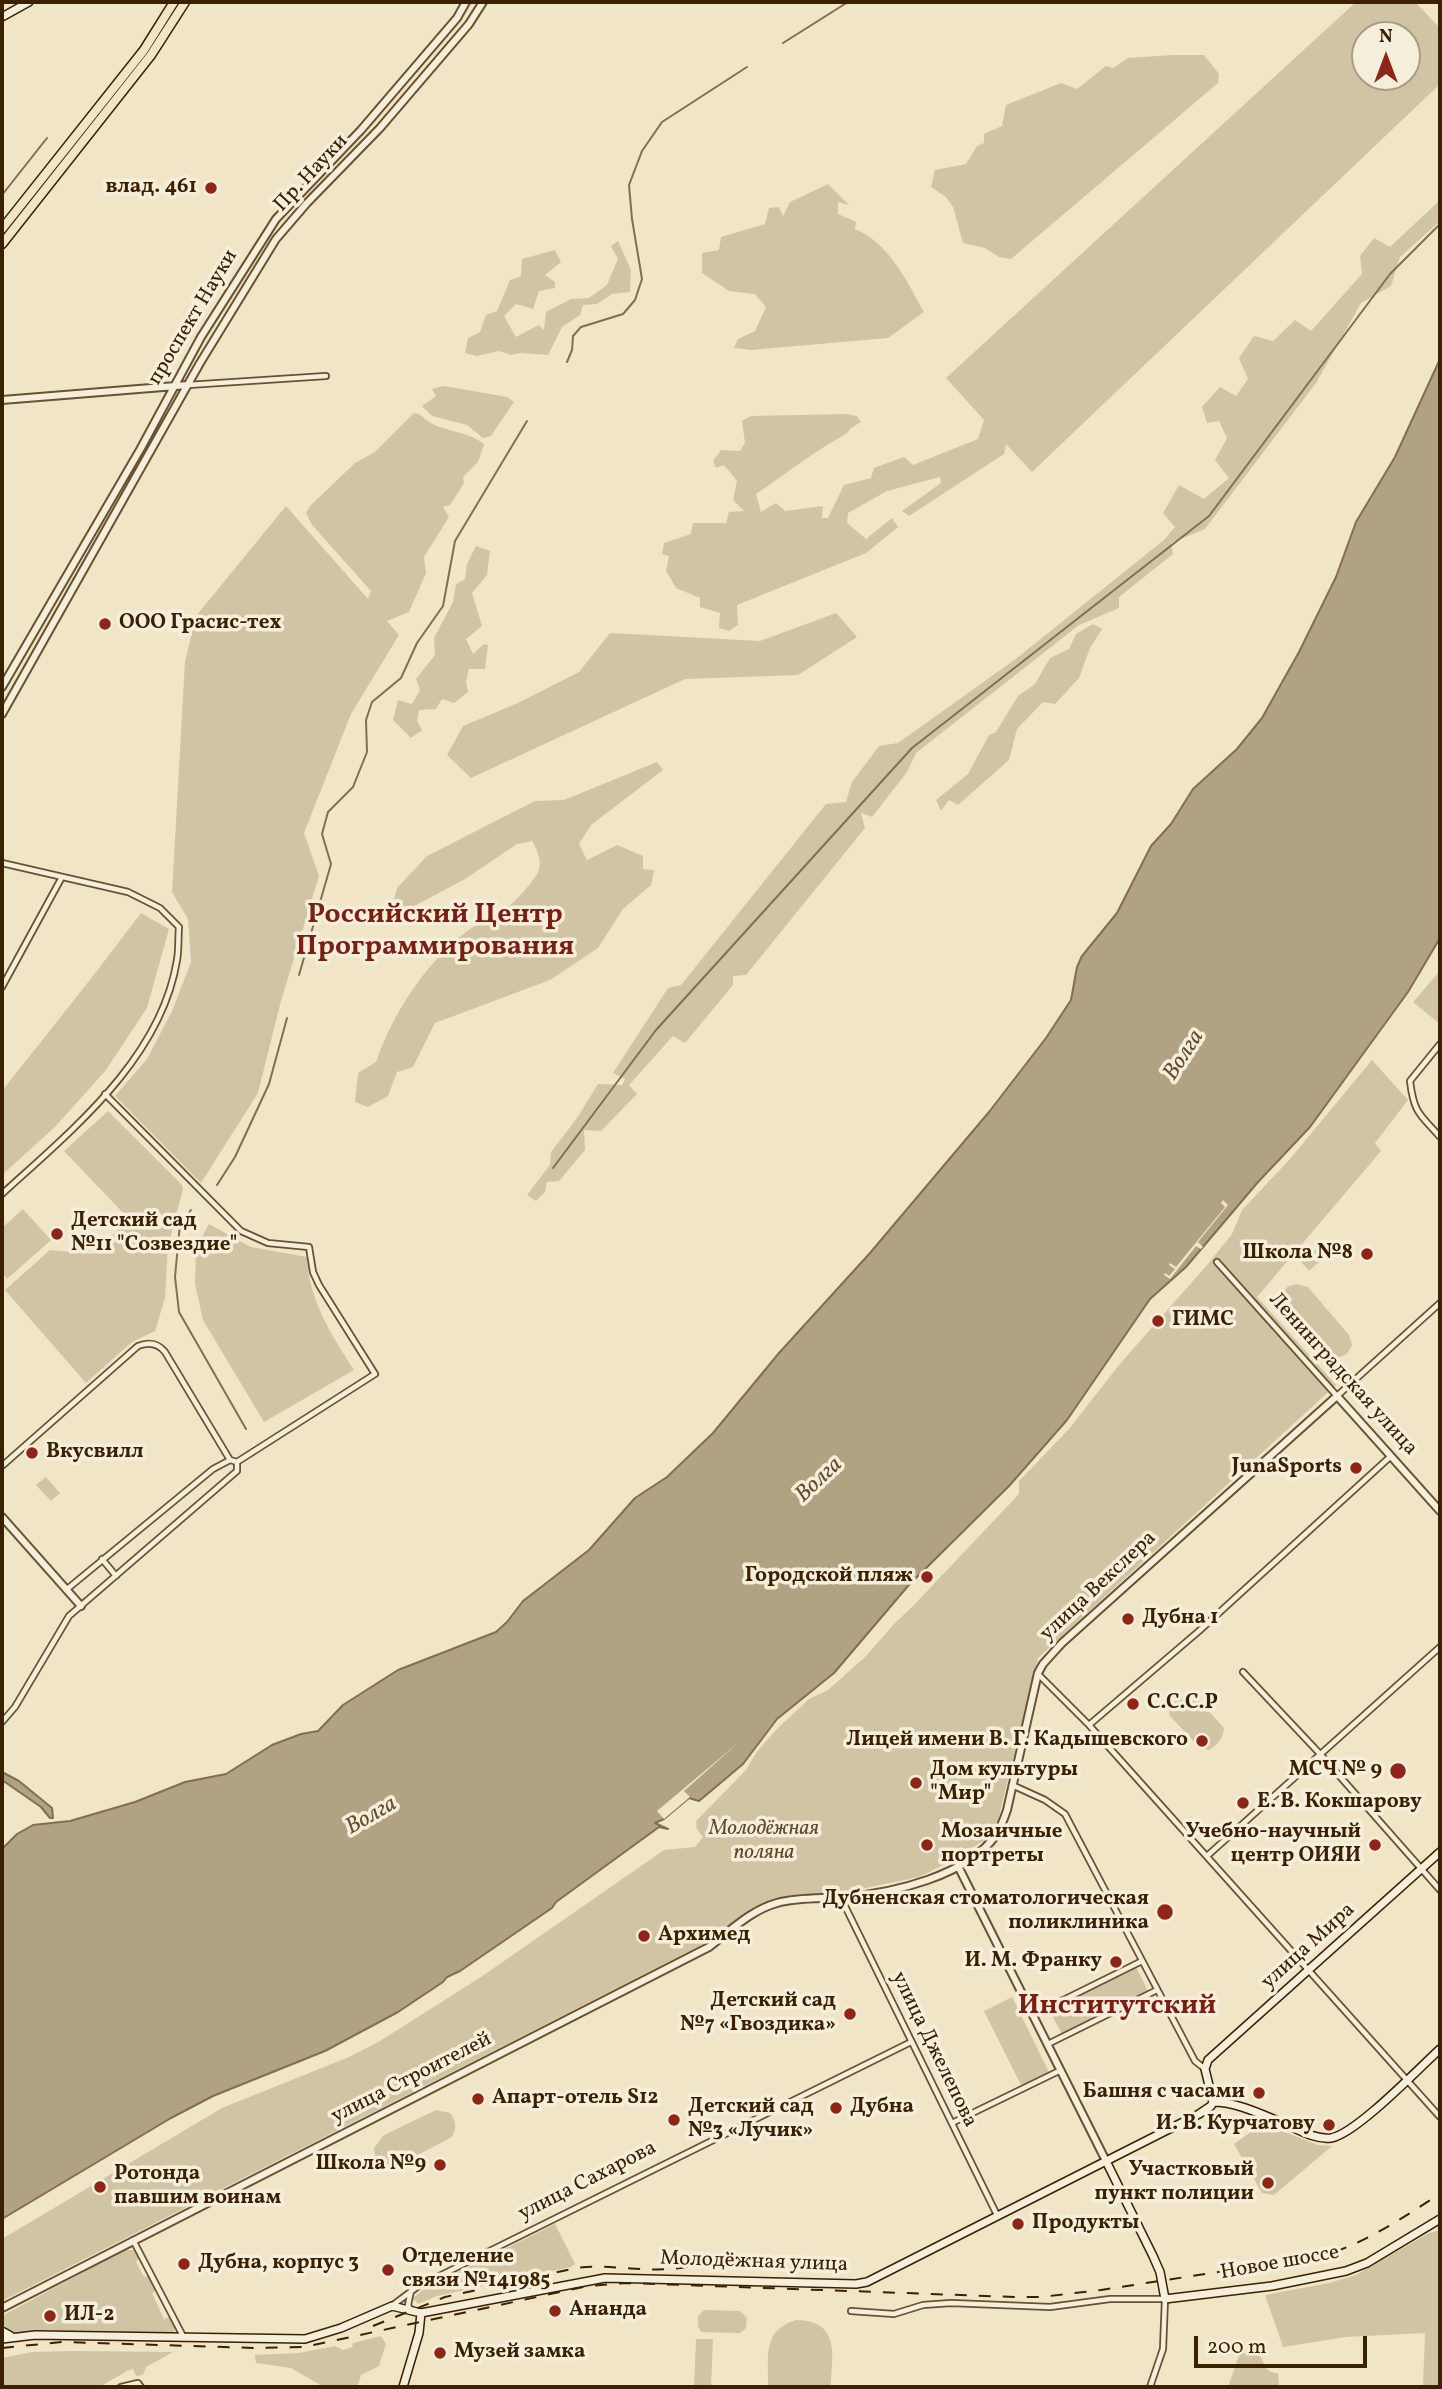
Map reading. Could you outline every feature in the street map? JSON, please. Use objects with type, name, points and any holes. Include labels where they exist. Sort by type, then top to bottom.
[{"type":"main road","points":[[2,17],[29,2]]},
{"type":"main road","points":[[2,229],[144,50],[174,2]]},
{"type":"main road","points":[[2,244],[151,55],[186,2]]},
{"type":"main road","name":"улица Мира","points":[[1205,2069],[1205,2064],[1214,2054],[1440,1852]]},
{"type":"main road","points":[[1205,2069],[1213,2102],[1223,2102],[1318,2137],[1336,2137],[1364,2117],[1440,2049]]},
{"type":"main road","name":"Молодёжная улица","points":[[421,2314],[605,2278],[856,2284],[867,2282],[1199,2114],[1213,2102]]},
{"type":"main road","points":[[1106,2161],[1160,2272],[1165,2300]]},
{"type":"main road","name":"Новое шоссе","points":[[1165,2300],[1333,2275],[1367,2263],[1440,2221]]},
{"type":"main road","points":[[392,2306],[421,2314],[419,2333],[403,2387]]},
{"type":"main road","name":"улица Сахарова","points":[[11,2336],[278,2340],[317,2337],[392,2306]]},
{"type":"main road","points":[[2,2331],[11,2336]]},
{"type":"main road","points":[[2,2339],[11,2336]]},
{"type":"street","name":"проспект Науки","points":[[2,687],[141,448],[173,386],[247,262],[276,219],[361,130],[457,18],[466,2]]},
{"type":"street","name":"Пр. Науки","points":[[188,385],[276,239],[380,128],[469,24],[483,2]]},
{"type":"street","points":[[342,149],[351,156]]},
{"type":"street","points":[[2,400],[326,376]]},
{"type":"street","name":"проспект Науки","points":[[2,714],[188,385]]},
{"type":"street","points":[[2,863],[128,892],[160,908],[179,927],[178,959],[166,1001],[141,1048],[105,1094],[2,1194]]},
{"type":"street","points":[[2,987],[62,877]]},
{"type":"street","points":[[1440,1044],[1410,1082],[1416,1111],[1440,1137]]},
{"type":"street","points":[[2,1466],[138,1346],[145,1343],[160,1347],[165,1352],[230,1460],[237,1462],[375,1374],[319,1285],[313,1272],[309,1247],[268,1243],[242,1231],[105,1094]]},
{"type":"street","name":"Ленинградская улица","points":[[1217,1262],[1440,1511]]},
{"type":"street","name":"улица Векслера","points":[[841,1898],[894,1890],[926,1880],[958,1866],[986,1846],[995,1836],[1007,1810],[1038,1673],[1043,1664],[1062,1643],[1440,1303]]},
{"type":"street","points":[[1089,1725],[1199,1631],[1391,1456]]},
{"type":"street","points":[[66,1590],[213,1469],[230,1460]]},
{"type":"street","points":[[2,1722],[15,1707],[69,1616],[237,1471],[237,1462]]},
{"type":"street","points":[[2,1517],[81,1606]]},
{"type":"street","points":[[102,1559],[116,1576]]},
{"type":"street","points":[[1207,1856],[1440,1647]]},
{"type":"street","points":[[1243,1672],[1321,1755],[1440,1890]]},
{"type":"street","points":[[1038,1673],[1089,1725],[1440,2117]]},
{"type":"street","points":[[1012,1785],[1045,1800],[1065,1814],[1195,2062],[1205,2069]]},
{"type":"street","points":[[958,1866],[1106,2161]]},
{"type":"street","name":"улица Джелепова","points":[[841,1898],[998,2216]]},
{"type":"street","name":"улица Строителей","points":[[2,2308],[703,1950],[766,1907],[803,1899],[841,1898]]},
{"type":"street","points":[[1033,2015],[1142,1961]]},
{"type":"street","points":[[1048,2044],[1157,1990]]},
{"type":"street","name":"улица Сахарова","points":[[392,2306],[411,2291],[911,2042]]},
{"type":"street","points":[[951,2123],[1061,2070]]},
{"type":"street","points":[[133,2240],[184,2339]]},
{"type":"street","points":[[411,2291],[408,2305],[411,2310]]},
{"type":"street","points":[[850,2311],[894,2314],[923,2305],[951,2303],[1050,2307],[1110,2299],[1165,2300],[1163,2349],[1150,2387]]},
{"type":"street","points":[[121,2387],[139,2385]]},
{"type":"green space","points":[[1356,2],[1415,2],[1440,28],[1440,84],[1032,472],[1006,444],[1004,454],[909,516],[902,511],[941,483],[940,477],[887,491],[848,513],[847,523],[866,539],[892,518],[898,527],[866,553],[737,605],[738,625],[729,631],[719,628],[720,613],[700,607],[700,598],[676,588],[666,571],[669,556],[662,554],[664,543],[691,534],[693,523],[726,523],[729,512],[744,511],[733,500],[737,481],[724,465],[716,468],[713,461],[721,450],[740,451],[745,443],[742,421],[751,416],[857,416],[861,422],[846,434],[756,494],[761,512],[776,503],[785,511],[823,506],[822,518],[828,518],[844,485],[871,478],[874,468],[904,457],[913,465],[978,439],[984,420],[946,378]]},
{"type":"green space","points":[[1204,55],[1219,74],[1218,83],[1011,259],[999,257],[985,248],[963,243],[953,207],[946,197],[931,187],[935,170],[966,164],[977,146],[984,143],[984,134],[1002,126],[1006,105],[1061,83],[1077,89],[1106,66],[1113,68],[1128,58]]},
{"type":"green space","points":[[828,184],[849,205],[838,202],[838,214],[856,222],[855,229],[887,253],[924,312],[888,338],[751,350],[734,348],[738,339],[755,331],[766,307],[755,294],[729,291],[702,273],[702,253],[719,250],[721,237],[765,224],[769,208],[779,207],[783,216],[790,202]]},
{"type":"green space","points":[[1440,200],[1440,221],[1400,257],[1391,286],[1361,303],[1316,383],[1205,529],[1171,543],[1173,554],[1119,597],[1119,608],[1079,625],[916,753],[907,772],[872,817],[861,813],[865,828],[746,975],[733,976],[733,985],[685,1043],[673,1036],[629,1085],[637,1094],[601,1131],[584,1130],[585,1150],[559,1181],[547,1182],[545,1192],[536,1201],[527,1195],[550,1165],[551,1152],[598,1084],[622,1085],[625,1079],[613,1073],[668,988],[681,985],[826,804],[846,802],[852,782],[879,746],[898,743],[1017,658],[1164,540],[1175,527],[1163,513],[1179,485],[1204,499],[1229,478],[1215,460],[1227,438],[1219,421],[1207,423],[1202,407],[1220,387],[1236,396],[1248,379],[1239,358],[1254,336],[1273,341],[1295,320],[1311,331],[1362,274],[1360,256],[1374,238],[1390,247]]},
{"type":"green space","points":[[618,241],[631,270],[630,292],[612,294],[597,304],[583,305],[580,315],[562,327],[548,355],[511,355],[499,351],[477,356],[465,353],[468,338],[480,332],[486,315],[497,311],[510,280],[521,276],[522,259],[555,250],[561,262],[545,275],[555,282],[555,288],[539,291],[533,309],[516,304],[504,316],[516,337],[539,325],[544,330],[546,312],[571,299],[589,298],[607,285],[618,259],[611,246]]},
{"type":"green space","points":[[444,386],[507,397],[514,402],[491,436],[483,438],[467,425],[432,416],[422,406],[436,396],[432,389]]},
{"type":"green space","points":[[414,413],[429,422],[471,436],[484,444],[478,462],[463,477],[464,483],[450,505],[443,507],[449,517],[424,557],[426,573],[409,612],[387,621],[399,635],[351,714],[304,833],[319,876],[281,1001],[258,1093],[201,1183],[115,1096],[147,1059],[172,1011],[191,962],[188,919],[172,892],[185,662],[196,616],[286,506],[368,599],[371,591],[312,525],[306,513],[355,463],[375,452]]},
{"type":"green space","points":[[476,546],[490,551],[487,575],[472,593],[482,626],[466,639],[473,654],[484,644],[488,645],[485,669],[469,669],[466,682],[468,692],[454,703],[442,699],[436,709],[419,710],[417,721],[422,730],[411,738],[393,720],[398,700],[412,704],[420,690],[416,679],[435,655],[434,638],[453,602],[456,584],[465,579],[467,564]]},
{"type":"green space","points":[[836,613],[857,637],[798,675],[685,679],[471,778],[447,755],[463,726],[518,703],[579,672],[610,633],[760,641]]},
{"type":"green space","points":[[1093,624],[1102,629],[1090,648],[1079,678],[1055,704],[1043,702],[1017,729],[1009,760],[958,805],[949,800],[941,811],[936,800],[968,774],[989,735],[996,732],[1018,696],[1035,684],[1050,658],[1069,649],[1076,634]]},
{"type":"green space","points":[[657,762],[663,770],[591,825],[579,844],[587,860],[617,845],[643,856],[643,869],[654,870],[651,885],[623,909],[598,948],[550,980],[435,1023],[413,1067],[397,1072],[388,1096],[368,1107],[355,1102],[358,1073],[376,1062],[391,1026],[424,974],[466,932],[499,914],[514,902],[536,876],[540,867],[539,858],[532,841],[517,844],[465,879],[405,911],[393,904],[397,888],[427,856],[535,801],[564,800]]},
{"type":"green space","points":[[141,913],[169,929],[147,1008],[106,1070],[55,1127],[2,1175],[2,1091]]},
{"type":"green space","points":[[1440,971],[1440,1024],[1413,1002]]},
{"type":"green space","name":"Молодёжная поляна","points":[[1372,1060],[1408,1100],[1375,1143],[1381,1151],[1257,1297],[1336,1385],[1038,1658],[998,1820],[983,1841],[919,1877],[851,1891],[777,1899],[753,1908],[705,1943],[2,2301],[2,2239],[222,2108],[349,2057],[380,2041],[481,1977],[664,1850],[695,1847],[703,1837],[697,1829],[696,1821],[746,1770],[756,1753],[777,1729],[809,1699],[828,1690],[865,1657],[1019,1494],[1019,1481],[1069,1429],[1119,1365],[1207,1265],[1232,1234],[1242,1210],[1290,1159]]},
{"type":"green space","points":[[108,1111],[183,1189],[168,1246],[165,1298],[155,1331],[132,1342],[86,1383],[5,1290],[50,1250],[93,1254],[129,1219],[64,1151]]},
{"type":"green space","points":[[23,1209],[51,1240],[7,1279],[2,1272],[2,1228]]},
{"type":"green space","points":[[209,1224],[251,1247],[307,1257],[317,1303],[354,1370],[264,1422],[203,1320],[195,1284],[196,1248]]},
{"type":"green space","points":[[1316,1249],[1323,1258],[1309,1271],[1301,1262]]},
{"type":"green space","points":[[1296,1284],[1308,1287],[1349,1335],[1352,1345],[1347,1354],[1338,1358],[1327,1355],[1284,1309],[1281,1298],[1287,1287]]},
{"type":"green space","points":[[46,1477],[60,1493],[51,1501],[36,1485]]},
{"type":"green space","points":[[1189,1694],[1195,1696],[1224,1728],[1220,1741],[1209,1750],[1199,1747],[1170,1716],[1169,1711],[1176,1699]]},
{"type":"green space","points":[[1136,1967],[1148,1991],[1062,2034],[1049,2010]]},
{"type":"green space","points":[[1012,1997],[1049,2072],[1021,2085],[984,2011]]},
{"type":"green space","points":[[436,2110],[450,2113],[452,2116],[455,2128],[452,2137],[395,2167],[382,2166],[374,2148],[384,2135]]},
{"type":"green space","points":[[1267,2125],[1318,2145],[1332,2146],[1274,2195],[1262,2193],[1234,2144],[1259,2126]]},
{"type":"green space","points":[[555,2224],[575,2264],[571,2267],[437,2296],[418,2304],[413,2298],[424,2289]]},
{"type":"green space","points":[[1440,2230],[1440,2387],[1423,2387],[1425,2333],[1346,2337],[1283,2347],[1265,2295],[1356,2275],[1429,2233]]},
{"type":"green space","points":[[125,2250],[135,2250],[139,2258],[136,2262],[156,2291],[152,2293],[164,2319],[169,2317],[176,2329],[172,2333],[12,2333],[2,2324],[2,2316]]},
{"type":"green space","points":[[704,2310],[740,2311],[747,2318],[746,2328],[740,2333],[701,2332],[698,2316]]},
{"type":"green space","points":[[796,2320],[821,2326],[827,2333],[832,2352],[831,2387],[768,2387],[768,2356],[772,2338],[785,2325]]},
{"type":"green space","points":[[381,2336],[386,2344],[379,2366],[361,2375],[358,2385],[353,2387],[324,2387],[291,2368],[256,2363],[255,2355],[299,2353],[335,2346],[343,2350],[352,2347],[353,2343]]},
{"type":"green space","points":[[696,2339],[713,2339],[711,2387],[694,2387]]},
{"type":"green space","points":[[32,2352],[173,2352],[146,2367],[143,2375],[136,2376],[133,2369],[129,2370],[99,2387],[2,2387],[2,2358]]},
{"type":"green space","points":[[1241,2353],[1260,2356],[1268,2370],[1278,2373],[1279,2387],[1228,2387]]},
{"type":"water","name":"Волга","points":[[1440,359],[1440,938],[1408,992],[1310,1127],[1258,1182],[1186,1267],[1150,1299],[1067,1420],[1009,1486],[908,1586],[834,1673],[777,1719],[743,1764],[699,1801],[689,1798],[664,1819],[655,1823],[668,1829],[659,1827],[556,1902],[552,1908],[398,2012],[325,2051],[213,2096],[171,2118],[2,2219],[2,1849],[17,1834],[33,1825],[70,1821],[135,1802],[185,1782],[226,1774],[272,1745],[318,1731],[343,1705],[398,1670],[496,1632],[523,1601],[589,1550],[635,1498],[667,1477],[713,1433],[779,1353],[870,1253],[989,1112],[1046,1038],[1071,1000],[1077,967],[1082,956],[1117,913],[1151,846],[1171,824],[1193,789],[1237,749],[1262,718],[1299,652],[1336,577],[1356,522],[1395,457]]},
{"type":"water","points":[[2,1772],[19,1781],[52,1808],[53,1818],[2,1780]]},
{"type":"pier","points":[[1223,1200],[1228,1205],[1198,1242],[1203,1247],[1201,1249],[1196,1246],[1170,1279],[1164,1275],[1165,1273],[1169,1276],[1175,1269],[1170,1263],[1176,1267],[1225,1207],[1221,1203]]},
{"type":"pier","points":[[738,1743],[684,1791],[690,1797],[664,1819],[657,1811]]},
{"type":"waterway","points":[[783,43],[848,2]]},
{"type":"waterway","points":[[567,362],[572,350],[573,336],[581,327],[623,314],[635,300],[642,279],[629,185],[642,151],[662,122],[747,67]]},
{"type":"waterway","points":[[2,195],[47,138]]},
{"type":"waterway","points":[[553,1168],[656,1030],[912,748],[1209,516],[1390,274],[1440,224]]},
{"type":"waterway","points":[[299,975],[331,864],[322,834],[328,812],[353,787],[367,752],[366,720],[372,702],[401,678],[417,643],[443,606],[455,541],[527,421]]},
{"type":"waterway","points":[[217,1185],[235,1157],[269,1084],[287,1018]]},
{"type":"waterway","points":[[191,1210],[180,1224],[175,1277],[179,1312],[246,1429]]},
{"type":"railway","points":[[2,2348],[62,2342],[304,2347],[588,2286],[627,2283],[1041,2297],[1322,2256],[1369,2237],[1440,2194]]},
{"type":"railway","points":[[373,2326],[445,2297],[576,2268],[676,2268],[706,2261],[731,2250]]},
{"type":"place","name":"влад. 461","points":[[211,188]]},
{"type":"place","name":"ООО Грасис-тех","points":[[105,624]]},
{"type":"place","name":"Детский сад №11 \"Созвездие\"","points":[[57,1234]]},
{"type":"place","name":"Школа №8","points":[[1367,1254]]},
{"type":"place","name":"ГИМС","points":[[1158,1321]]},
{"type":"place","name":"Вкусвилл","points":[[32,1453]]},
{"type":"place","name":"JunaSports","points":[[1356,1468]]},
{"type":"place","name":"Городской пляж","points":[[927,1577]]},
{"type":"place","name":"Дубна 1","points":[[1128,1619]]},
{"type":"place","name":"С.С.С.Р","points":[[1133,1704]]},
{"type":"place","name":"Лицей имени В. Г. Кадышевского","points":[[1202,1741]]},
{"type":"place","name":"МСЧ № 9","points":[[1398,1771]]},
{"type":"place","name":"Дом культуры \"Мир\"","points":[[916,1783]]},
{"type":"place","name":"Е. В. Кокшарову","points":[[1243,1803]]},
{"type":"place","name":"Мозаичные портреты","points":[[927,1845]]},
{"type":"place","name":"Учебно-научный центр ОИЯИ","points":[[1375,1845]]},
{"type":"place","name":"Дубненская стоматологическая поликлиника","points":[[1165,1912]]},
{"type":"place","name":"Архимед","points":[[644,1936]]},
{"type":"place","name":"И. М. Франку","points":[[1116,1962]]},
{"type":"place","name":"Детский сад №7 «Гвоздика»","points":[[850,2014]]},
{"type":"place","name":"Башня с часами","points":[[1259,2093]]},
{"type":"place","name":"Апарт-отель S12","points":[[478,2099]]},
{"type":"place","name":"Дубна","points":[[836,2108]]},
{"type":"place","name":"Детский сад №3 «Лучик»","points":[[674,2120]]},
{"type":"place","name":"И. В. Курчатову","points":[[1329,2125]]},
{"type":"place","name":"Школа №9","points":[[440,2165]]},
{"type":"place","name":"Участковый пункт полиции","points":[[1268,2183]]},
{"type":"place","name":"Ротонда павшим воинам","points":[[100,2187]]},
{"type":"place","name":"Продукты","points":[[1018,2224]]},
{"type":"place","name":"Дубна, корпус 3","points":[[184,2264]]},
{"type":"place","name":"Отделение связи №141985","points":[[388,2270]]},
{"type":"place","name":"Ананда","points":[[555,2311]]},
{"type":"place","name":"ИЛ-2","points":[[50,2316]]},
{"type":"place","name":"Музей замка","points":[[440,2353]]},
{"type":"district","name":"Российский Центр Программирования","points":[[435,933]]},
{"type":"district","name":"Институтский","points":[[1117,2008]]}]
